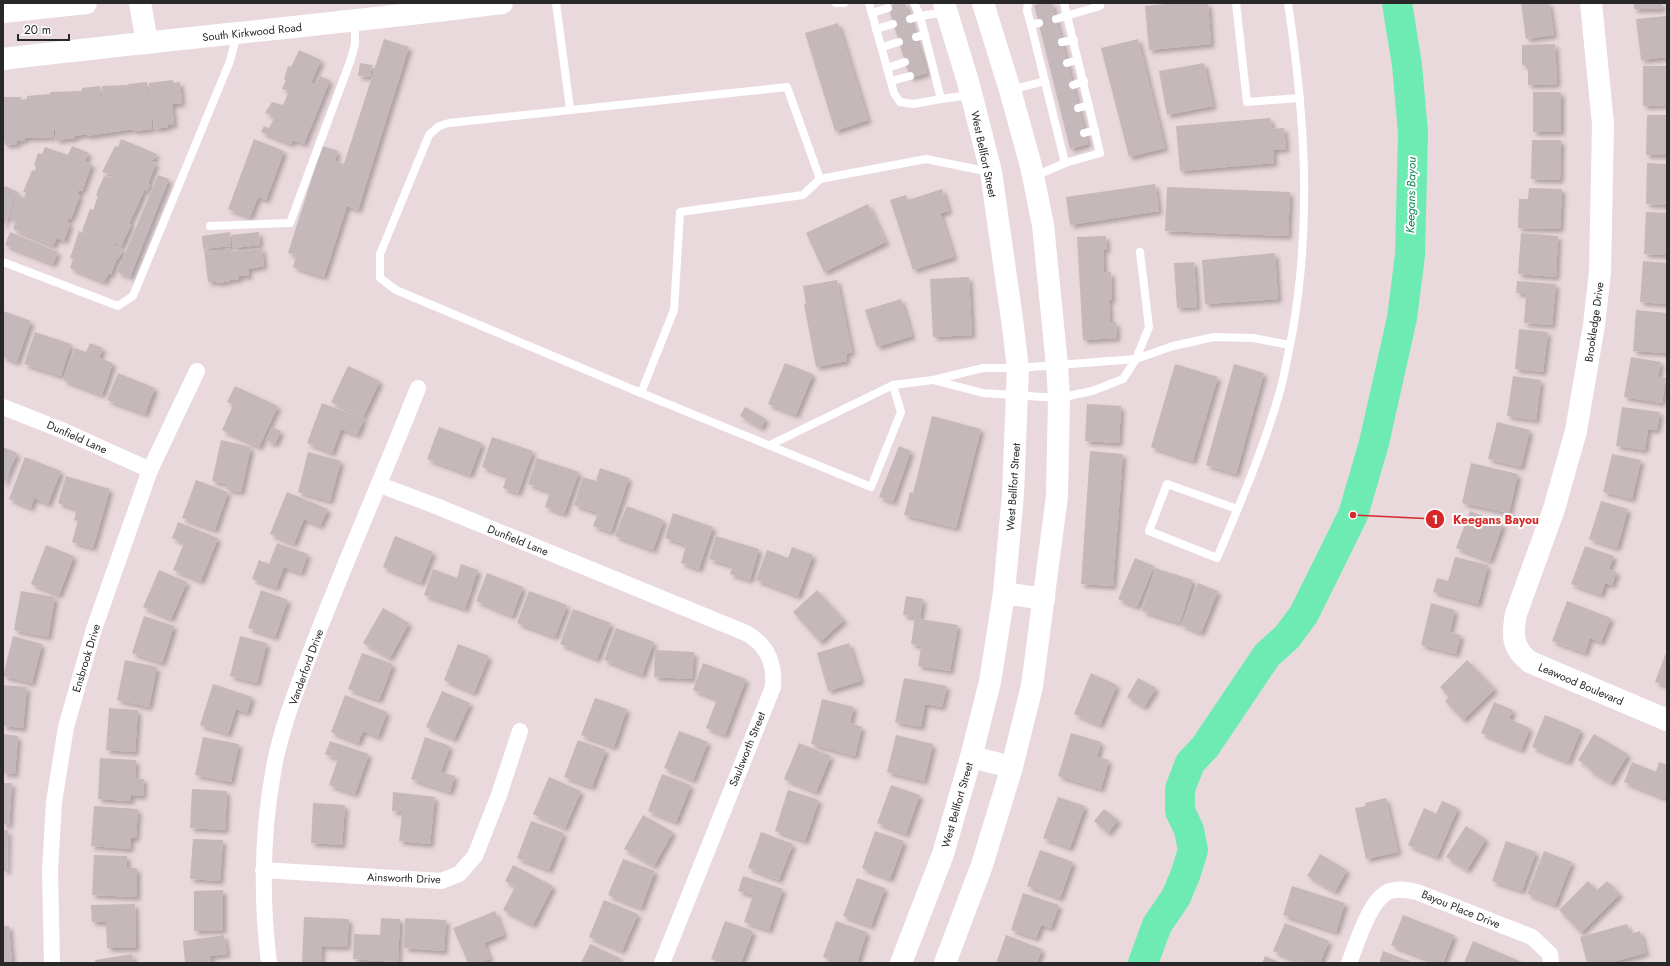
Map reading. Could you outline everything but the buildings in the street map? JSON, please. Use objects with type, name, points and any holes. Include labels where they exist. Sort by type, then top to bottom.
[{"type":"main road","points":[[3,12],[86,3]]},
{"type":"main road","points":[[140,3],[147,42]]},
{"type":"main road","name":"South Kirkwood Road","points":[[3,58],[237,33],[351,12],[502,3]]},
{"type":"main road","points":[[945,963],[982,865],[1012,766],[1032,686],[1057,496],[1059,398],[1043,225],[1033,177],[1010,90],[983,3]]},
{"type":"main road","name":"Brookledge Drive","points":[[1513,630],[1516,614],[1554,509],[1576,431],[1594,325],[1600,272],[1603,124],[1591,3]]},
{"type":"main road","name":"West Bellfort Street","points":[[901,963],[943,854],[971,757],[990,682],[1004,593],[1013,494],[1018,395],[1018,368],[991,172],[971,95],[945,7]]},
{"type":"main road","points":[[1004,593],[1044,599]]},
{"type":"main road","name":"Leawood Boulevard","points":[[1513,630],[1519,654],[1530,662],[1667,720]]},
{"type":"main road","points":[[971,757],[1012,766]]},
{"type":"street","name":"Ensbrook Drive","points":[[52,963],[50,931],[50,863],[54,802],[66,727],[94,629],[150,470],[197,371]]},
{"type":"street","name":"Vanderford Drive","points":[[270,963],[263,870],[267,817],[274,766],[301,678],[418,388]]},
{"type":"street","name":"Dunfield Lane","points":[[3,407],[64,431],[150,470]]},
{"type":"street","name":"Dunfield Lane","points":[[380,485],[436,506],[656,596]]},
{"type":"street","name":"Saulsworth Street","points":[[656,596],[755,638],[769,655],[774,676],[773,687],[662,963]]},
{"type":"street","name":"Ainsworth Drive","points":[[263,870],[441,881],[458,874],[475,856],[499,794],[520,731]]},
{"type":"street","name":"Bayou Place Drive","points":[[1349,963],[1368,916],[1378,900],[1389,891],[1402,889],[1417,892],[1532,937],[1550,954],[1551,963]]},
{"type":"lane","points":[[556,3],[570,109]]},
{"type":"lane","points":[[836,3],[844,3]]},
{"type":"lane","points":[[869,3],[894,93],[900,102],[913,104],[971,95]]},
{"type":"lane","points":[[909,3],[920,16],[925,35],[926,56],[941,99]]},
{"type":"lane","points":[[1028,3],[1027,11],[1035,24],[1046,69],[1045,81],[1051,90],[1063,138],[1066,163]]},
{"type":"lane","points":[[1033,177],[1066,163],[1100,153],[1064,3]]},
{"type":"lane","points":[[1056,19],[1100,6],[1100,3]]},
{"type":"lane","points":[[1236,3],[1247,102],[1300,98]]},
{"type":"lane","points":[[1237,509],[1167,484],[1149,531],[1217,558],[1237,509],[1280,390],[1299,293],[1305,200],[1305,158],[1300,98],[1288,3]]},
{"type":"lane","points":[[910,19],[945,7]]},
{"type":"lane","points":[[872,13],[888,8]]},
{"type":"lane","points":[[210,226],[290,223],[356,44],[351,12]]},
{"type":"lane","points":[[876,29],[893,24]]},
{"type":"lane","points":[[3,262],[118,306],[133,296],[230,61],[237,33]]},
{"type":"lane","points":[[916,37],[925,35]]},
{"type":"lane","points":[[1062,42],[1074,40]]},
{"type":"lane","points":[[882,47],[899,42]]},
{"type":"lane","points":[[1067,64],[1078,60]]},
{"type":"lane","points":[[887,68],[905,62]]},
{"type":"lane","points":[[891,82],[910,76]]},
{"type":"lane","points":[[1010,90],[1045,81]]},
{"type":"lane","points":[[1073,85],[1084,82]]},
{"type":"lane","points":[[820,179],[787,87],[449,122],[438,126],[429,135],[380,254],[380,278],[396,290],[641,393],[871,486],[901,412],[893,385]]},
{"type":"lane","points":[[1078,108],[1089,105]]},
{"type":"lane","points":[[1084,133],[1095,130]]},
{"type":"lane","points":[[641,393],[674,310],[680,212],[803,194],[820,179],[926,159],[991,172]]},
{"type":"lane","points":[[933,380],[983,393],[1059,398],[1092,391],[1123,379],[1136,359],[1149,327],[1140,252]]},
{"type":"lane","points":[[770,446],[893,385],[933,380],[983,368],[1018,368],[1136,359],[1173,346],[1214,337],[1253,338],[1290,345]]},
{"type":"waterway","name":"Keegans Bayou","points":[[1143,963],[1157,925],[1176,897],[1186,873],[1193,850],[1189,830],[1180,811],[1180,789],[1190,763],[1205,747],[1267,655],[1287,637],[1304,614],[1353,515],[1374,443],[1402,318],[1410,255],[1413,133],[1407,65],[1397,3]]},
{"type":"place","name":"Keegans Bayou","points":[[1353,515]]}]
